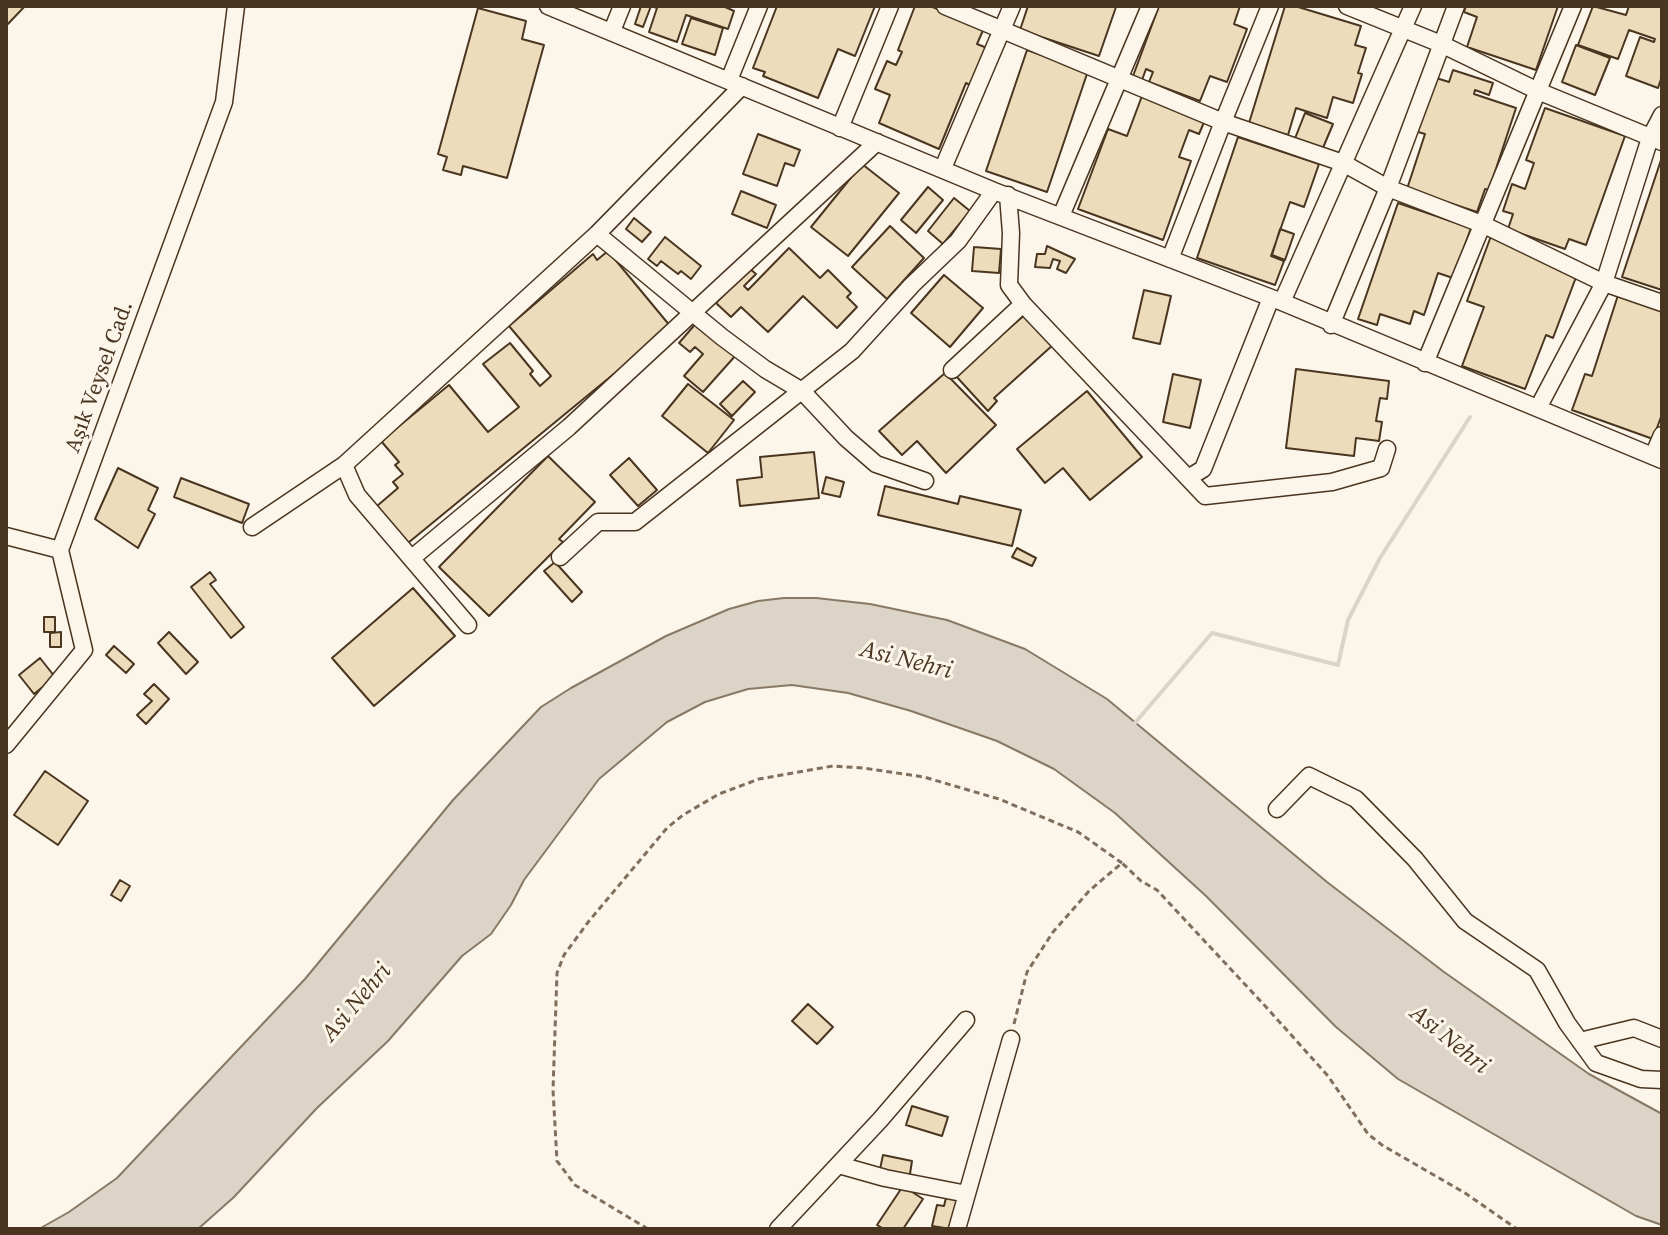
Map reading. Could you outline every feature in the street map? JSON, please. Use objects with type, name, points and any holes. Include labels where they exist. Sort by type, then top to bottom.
[{"type":"street","name":"Aşık Veysel Cad.","points":[[60,550],[224,102],[236,6]]},
{"type":"street","points":[[548,6],[840,128],[1276,300],[1657,458],[1662,435]]},
{"type":"street","points":[[612,31],[622,6]]},
{"type":"street","points":[[252,527],[344,465],[597,234],[735,83],[759,6]]},
{"type":"street","points":[[840,128],[890,6]]},
{"type":"street","points":[[945,6],[1223,122],[1343,163],[1388,188],[1484,225],[1604,283],[1662,303]]},
{"type":"street","points":[[943,168],[1012,6]]},
{"type":"street","points":[[1061,216],[1150,6]]},
{"type":"street","points":[[1170,259],[1270,6]]},
{"type":"street","points":[[1347,6],[1441,44],[1538,91],[1656,140]]},
{"type":"street","points":[[1188,478],[1203,469],[1276,300],[1343,163],[1413,6]]},
{"type":"street","points":[[1331,325],[1388,188],[1456,6]]},
{"type":"street","points":[[1425,363],[1573,6]]},
{"type":"street","points":[[1538,408],[1604,283],[1656,140],[1662,115]]},
{"type":"street","points":[[412,558],[569,427],[877,142]]},
{"type":"street","points":[[1001,193],[1011,233],[1009,285],[1023,304],[1205,496],[1332,482],[1381,468],[1387,449]]},
{"type":"street","points":[[560,557],[598,522],[635,522],[852,351],[1001,193]]},
{"type":"street","points":[[597,234],[692,314],[765,369],[802,391],[846,438],[876,464],[925,481]]},
{"type":"street","points":[[952,370],[1023,304]]},
{"type":"street","points":[[344,465],[357,495],[468,625]]},
{"type":"street","points":[[6,536],[60,550],[84,650],[7,742]]},
{"type":"street","points":[[1277,809],[1309,776],[1356,799],[1415,859],[1465,921],[1537,970],[1596,1063],[1641,1079],[1662,1080]]},
{"type":"street","points":[[778,1229],[839,1165],[966,1020]]},
{"type":"street","points":[[1580,1041],[1634,1028],[1662,1039]]},
{"type":"street","points":[[957,1229],[1011,1039]]},
{"type":"street","points":[[839,1165],[885,1178],[967,1194]]},
{"type":"path","points":[[648,1229],[575,1185],[557,1161],[553,1090],[557,973],[564,955],[667,828],[683,815],[719,794],[759,779],[833,766],[924,777],[999,799],[1078,832],[1157,890],[1328,1076],[1368,1134],[1517,1229]]},
{"type":"path","points":[[1011,1039],[1027,972],[1053,932],[1089,891],[1122,863]]},
{"type":"water","name":"Asi Nehri","points":[[784,598],[870,604],[947,620],[1025,649],[1107,699],[1327,882],[1444,972],[1589,1074],[1662,1114],[1662,1225],[1636,1216],[1398,1079],[1336,1027],[1206,896],[1115,813],[1054,769],[997,741],[911,711],[848,693],[792,685],[748,689],[705,702],[667,722],[599,779],[524,880],[491,934],[462,956],[388,1041],[317,1108],[234,1197],[198,1229],[39,1229],[117,1178],[305,979],[453,800],[541,707],[666,636],[729,609]]},
{"type":"building","points":[[6,6],[25,6],[6,26]]},
{"type":"building","points":[[641,6],[651,6],[643,27],[635,24]]},
{"type":"building","points":[[651,6],[723,6],[734,11],[728,29],[686,15],[677,42],[649,32],[657,8]]},
{"type":"building","points":[[777,6],[875,6],[855,56],[838,49],[818,98],[763,76],[765,72],[753,68]]},
{"type":"building","points":[[915,6],[930,6],[984,28],[977,44],[987,48],[972,86],[966,83],[939,149],[879,123],[890,95],[875,89],[887,61],[896,65],[902,52],[898,50]]},
{"type":"building","points":[[1028,6],[1120,6],[1116,7],[1099,56],[1020,30]]},
{"type":"building","points":[[1159,6],[1240,6],[1234,24],[1247,29],[1227,82],[1210,76],[1200,101],[1149,82],[1153,72],[1146,69],[1142,80],[1133,76]]},
{"type":"building","points":[[1285,6],[1295,6],[1361,26],[1355,45],[1366,48],[1353,103],[1333,97],[1327,118],[1296,108],[1288,135],[1249,123]]},
{"type":"building","points":[[1466,6],[1558,6],[1536,70],[1467,47],[1477,17],[1464,12]]},
{"type":"building","points":[[1593,6],[1626,15],[1629,6],[1662,6],[1662,76],[1658,88],[1626,76],[1640,37],[1654,42],[1655,39],[1629,30],[1618,59],[1578,45]]},
{"type":"building","points":[[478,8],[526,21],[522,39],[544,45],[507,178],[463,166],[461,175],[443,170],[447,157],[438,154]]},
{"type":"building","points":[[691,18],[723,28],[715,55],[682,44]]},
{"type":"building","points":[[1576,45],[1610,58],[1595,95],[1562,82]]},
{"type":"building","points":[[1027,50],[1088,71],[1047,192],[986,171]]},
{"type":"building","points":[[1453,70],[1493,83],[1489,95],[1475,90],[1474,94],[1516,108],[1489,190],[1485,189],[1477,212],[1407,189],[1425,134],[1415,131],[1433,77],[1449,82]]},
{"type":"building","points":[[1142,96],[1205,120],[1199,134],[1189,130],[1179,157],[1191,161],[1163,240],[1078,209],[1108,129],[1127,136]]},
{"type":"building","points":[[1545,108],[1625,136],[1586,245],[1569,239],[1565,249],[1508,229],[1513,214],[1503,211],[1512,184],[1525,189],[1534,163],[1526,160]]},
{"type":"building","points":[[1305,113],[1333,124],[1320,155],[1294,141]]},
{"type":"building","points":[[758,134],[800,150],[794,166],[785,163],[777,186],[743,174]]},
{"type":"building","points":[[1238,137],[1319,164],[1304,207],[1290,202],[1271,256],[1284,261],[1275,285],[1197,258]]},
{"type":"building","points":[[1662,157],[1662,290],[1622,277]]},
{"type":"building","points":[[862,164],[899,193],[848,256],[811,227]]},
{"type":"building","points":[[928,187],[943,200],[916,233],[901,220]]},
{"type":"building","points":[[741,191],[776,205],[767,228],[732,214]]},
{"type":"building","points":[[954,198],[970,211],[943,244],[928,231]]},
{"type":"building","points":[[1398,203],[1471,228],[1453,278],[1438,273],[1424,315],[1414,311],[1410,324],[1380,314],[1377,325],[1358,319]]},
{"type":"building","points":[[634,218],[651,232],[642,242],[626,229]]},
{"type":"building","points":[[890,226],[924,258],[887,299],[852,267]]},
{"type":"building","points":[[1280,229],[1294,234],[1285,260],[1272,255]]},
{"type":"building","points":[[1491,236],[1578,272],[1553,338],[1546,335],[1525,389],[1462,366],[1484,307],[1467,301]]},
{"type":"building","points":[[665,237],[701,266],[691,279],[681,271],[678,274],[661,261],[657,266],[648,259]]},
{"type":"building","points":[[1047,246],[1075,259],[1066,273],[1057,269],[1060,261],[1053,259],[1050,268],[1035,267],[1037,254],[1045,254]]},
{"type":"building","points":[[974,247],[1001,249],[999,273],[972,271]]},
{"type":"building","points":[[789,248],[820,278],[828,270],[851,293],[847,297],[857,307],[837,328],[803,296],[768,332],[741,307],[731,317],[716,303],[749,268],[756,274],[744,286],[748,290]]},
{"type":"building","points":[[608,251],[671,327],[408,543],[377,506],[398,488],[393,482],[403,474],[395,465],[399,462],[381,441],[449,385],[488,432],[519,407],[483,364],[510,343],[533,371],[530,374],[540,386],[551,376],[509,326],[593,254],[597,260]]},
{"type":"building","points":[[944,275],[983,308],[950,347],[911,313]]},
{"type":"building","points":[[1144,290],[1171,296],[1160,344],[1133,338]]},
{"type":"building","points":[[1619,292],[1662,308],[1662,414],[1653,439],[1572,410],[1585,374],[1592,376]]},
{"type":"building","points":[[1027,313],[1054,344],[994,398],[997,401],[988,411],[955,375]]},
{"type":"building","points":[[698,321],[736,355],[703,392],[684,376],[703,354],[695,347],[690,352],[679,343]]},
{"type":"building","points":[[1296,369],[1389,381],[1387,399],[1380,398],[1376,421],[1382,422],[1379,441],[1356,438],[1354,456],[1286,448]]},
{"type":"building","points":[[945,373],[996,425],[946,473],[917,441],[902,455],[879,431]]},
{"type":"building","points":[[1173,374],[1201,380],[1190,428],[1163,422]]},
{"type":"building","points":[[743,381],[755,392],[732,416],[720,404]]},
{"type":"building","points":[[688,384],[734,420],[708,453],[662,416]]},
{"type":"building","points":[[1087,391],[1142,457],[1090,500],[1063,468],[1045,483],[1017,449]]},
{"type":"building","points":[[814,452],[819,498],[740,506],[737,480],[762,477],[760,457]]},
{"type":"building","points":[[548,456],[595,502],[559,539],[563,542],[489,616],[439,567]]},
{"type":"building","points":[[629,458],[657,490],[638,506],[610,475]]},
{"type":"building","points":[[118,468],[158,488],[148,510],[155,514],[138,548],[95,519]]},
{"type":"building","points":[[826,477],[844,482],[840,497],[822,493]]},
{"type":"building","points":[[181,478],[249,504],[242,523],[174,497]]},
{"type":"building","points":[[885,486],[958,504],[960,496],[1021,510],[1012,546],[878,515]]},
{"type":"building","points":[[1017,548],[1036,558],[1032,566],[1012,557]]},
{"type":"building","points":[[555,562],[582,592],[572,602],[544,571]]},
{"type":"building","points":[[210,572],[216,580],[210,584],[244,627],[231,638],[191,587]]},
{"type":"building","points":[[413,588],[455,636],[374,706],[332,658]]},
{"type":"building","points":[[44,617],[55,617],[55,632],[44,632]]},
{"type":"building","points":[[61,632],[61,647],[50,647],[50,633]]},
{"type":"building","points":[[169,632],[198,662],[186,674],[158,643]]},
{"type":"building","points":[[114,646],[134,664],[126,673],[106,655]]},
{"type":"building","points":[[40,658],[55,677],[34,694],[19,675]]},
{"type":"building","points":[[154,684],[169,699],[146,724],[137,715],[152,701],[144,694]]},
{"type":"building","points":[[45,771],[88,801],[58,845],[14,815]]},
{"type":"building","points":[[120,880],[130,886],[121,901],[111,895]]},
{"type":"building","points":[[808,1004],[833,1027],[817,1044],[792,1021]]},
{"type":"building","points":[[912,1106],[948,1117],[942,1136],[906,1125]]},
{"type":"building","points":[[883,1155],[912,1161],[909,1180],[879,1174]]},
{"type":"building","points":[[903,1186],[923,1199],[903,1229],[884,1229],[877,1225]]},
{"type":"building","points":[[946,1198],[958,1200],[951,1229],[932,1226],[937,1205],[944,1206]]},
{"type":"waterway","points":[[1134,724],[1212,633],[1338,665],[1348,620],[1380,558],[1470,417]]}]
